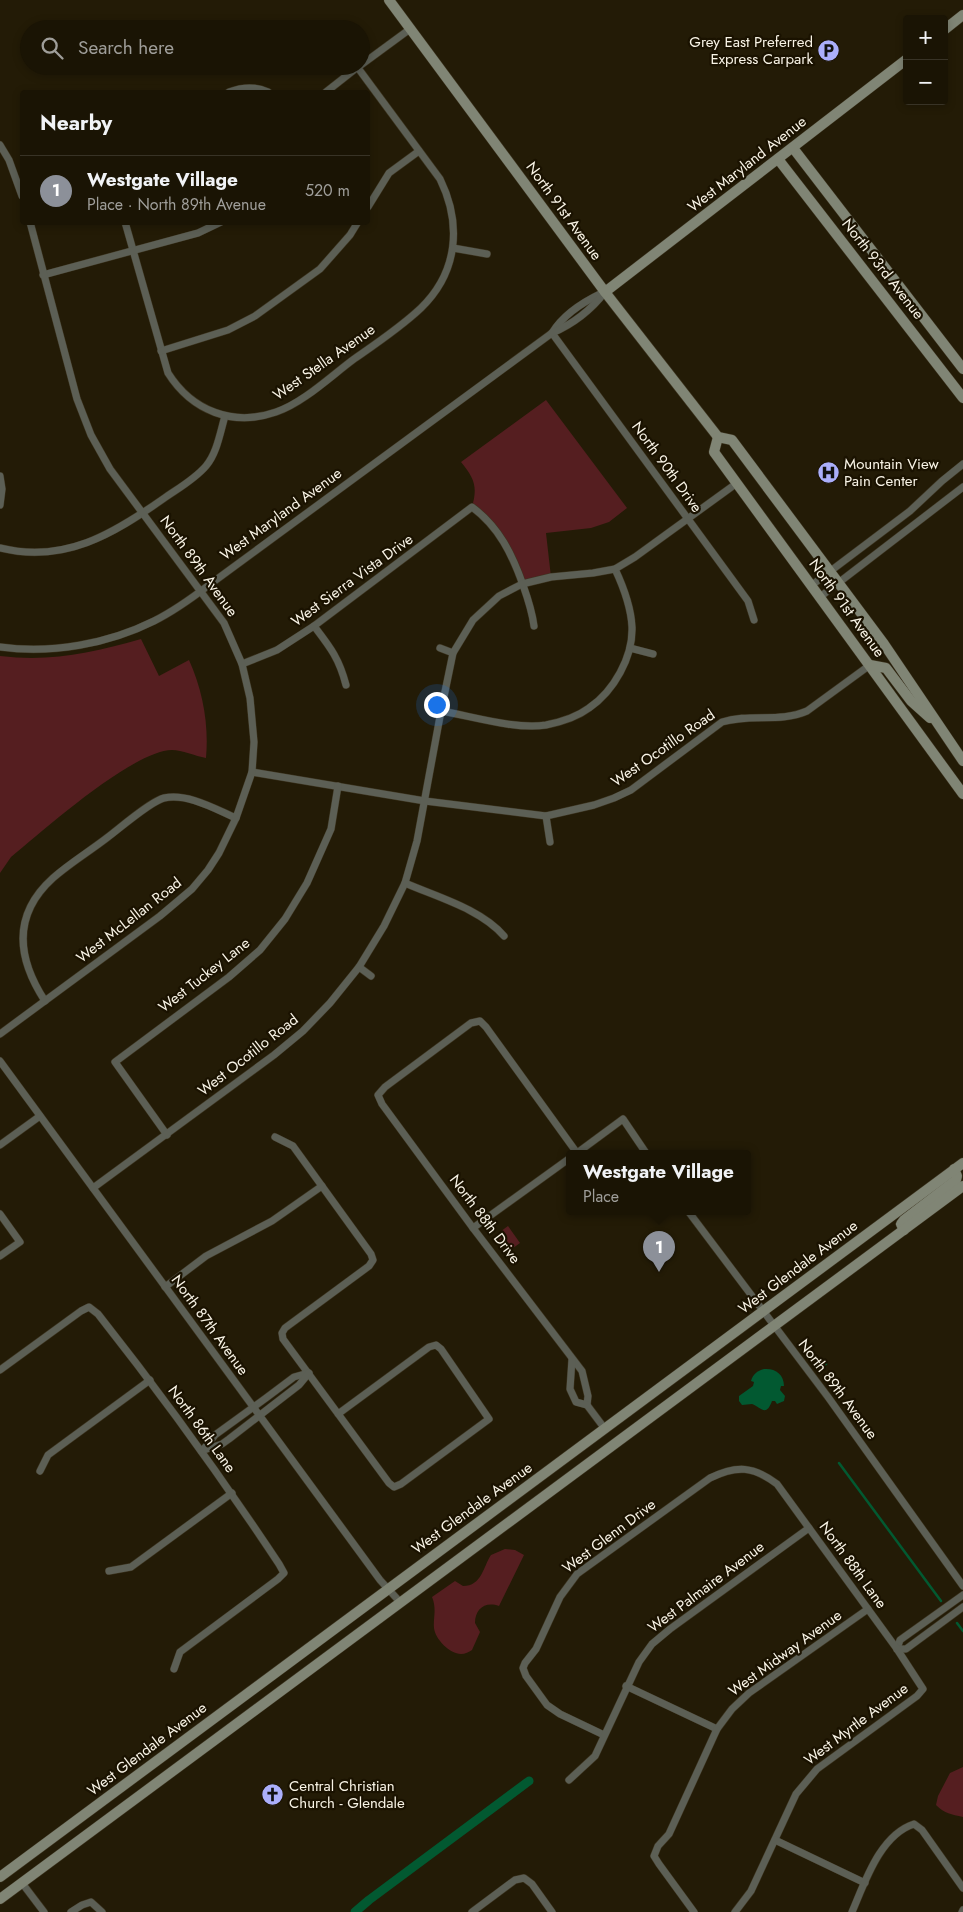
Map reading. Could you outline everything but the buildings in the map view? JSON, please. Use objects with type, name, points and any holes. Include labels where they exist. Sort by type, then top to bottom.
[{"type":"main road","name":"North 91st Avenue","points":[[389,0],[605,292],[718,437],[732,440],[888,650],[963,761]]},
{"type":"main road","points":[[948,27],[963,15]]},
{"type":"main road","name":"West Maryland Avenue","points":[[605,292],[906,60]]},
{"type":"main road","name":"North 93rd Avenue","points":[[793,148],[963,369]]},
{"type":"main road","name":"North 93rd Avenue","points":[[778,159],[963,398]]},
{"type":"main road","name":"North 91st Avenue","points":[[718,437],[714,452],[963,794]]},
{"type":"main road","points":[[870,665],[886,668],[911,700],[939,725]]},
{"type":"main road","name":"West Glendale Avenue","points":[[0,1877],[963,1163]]},
{"type":"main road","points":[[904,1230],[901,1224],[904,1220],[956,1180],[957,1176],[954,1169]]},
{"type":"main road","points":[[0,1899],[963,1186]]},
{"type":"main road","points":[[605,1429],[615,1443]]},
{"type":"main road","points":[[11,1869],[22,1883]]},
{"type":"street","points":[[370,58],[410,29]]},
{"type":"street","points":[[329,90],[348,75]]},
{"type":"street","points":[[365,75],[440,179],[449,198],[454,224],[453,248],[487,254]]},
{"type":"street","points":[[235,90],[243,87],[262,90]]},
{"type":"street","points":[[0,145],[9,160],[20,190]]},
{"type":"street","points":[[370,203],[389,173],[419,151]]},
{"type":"street","name":"North 89th Avenue","points":[[31,225],[77,399],[87,426],[110,469],[224,623],[242,664],[253,721],[252,772]]},
{"type":"street","name":"West Stella Avenue","points":[[126,225],[168,373],[187,397],[204,409],[225,416],[255,418],[277,412],[300,399],[421,308],[437,288],[449,264],[453,248]]},
{"type":"street","points":[[44,275],[198,234],[215,225]]},
{"type":"street","points":[[161,351],[228,330],[255,316],[320,269],[350,235],[356,225]]},
{"type":"street","name":"West Maryland Avenue","points":[[0,646],[22,649],[50,648],[103,640],[154,621],[201,591],[552,333],[558,324],[589,300],[605,292]]},
{"type":"street","name":"North 90th Drive","points":[[552,333],[748,601],[754,620]]},
{"type":"street","points":[[0,548],[36,552],[69,549],[108,535],[144,513],[195,477],[207,465],[216,446],[225,416]]},
{"type":"street","points":[[812,585],[915,507],[963,464]]},
{"type":"street","points":[[0,476],[2,489],[0,505]]},
{"type":"street","points":[[252,772],[425,801],[453,654],[473,620],[499,596],[522,584],[551,577],[592,573],[615,568],[634,557],[737,483]]},
{"type":"street","points":[[820,597],[963,487]]},
{"type":"street","name":"West Sierra Vista Drive","points":[[242,664],[277,650],[314,626],[472,507],[486,518],[506,544],[522,584]]},
{"type":"street","points":[[441,711],[525,725],[545,725],[575,716],[590,708],[603,696],[622,670],[630,648],[632,627],[628,606],[615,568]]},
{"type":"street","points":[[522,584],[532,610],[534,626]]},
{"type":"street","points":[[314,626],[336,655],[342,668],[346,685]]},
{"type":"street","points":[[440,648],[453,654]]},
{"type":"street","points":[[630,648],[653,654]]},
{"type":"street","name":"West Ocotillo Road","points":[[93,1188],[274,1055],[303,1032],[330,1003],[359,967],[384,926],[405,883],[417,841],[425,801],[546,816],[594,805],[631,790],[722,722],[733,718],[785,718],[796,716],[807,711],[870,665]]},
{"type":"street","name":"West McLellan Road","points":[[0,1034],[160,916],[192,889],[219,853],[236,818],[252,772]]},
{"type":"street","name":"West Tuckey Lane","points":[[167,1135],[115,1062],[229,977],[265,944],[285,919],[307,884],[331,828],[338,786]]},
{"type":"street","points":[[45,1001],[31,978],[22,942],[26,920],[33,903],[53,878],[162,798],[179,797],[203,804],[236,818]]},
{"type":"street","points":[[546,816],[550,842]]},
{"type":"street","points":[[405,883],[483,917],[504,936]]},
{"type":"street","points":[[359,967],[371,976]]},
{"type":"street","name":"North 88th Drive","points":[[575,1150],[480,1021],[471,1023],[384,1087],[378,1095],[382,1104],[473,1228],[582,1371],[584,1387],[588,1396],[587,1405]]},
{"type":"street","name":"North 87th Avenue","points":[[0,1061],[258,1415],[380,1580],[400,1602]]},
{"type":"street","points":[[0,1145],[40,1116]]},
{"type":"street","points":[[581,1150],[623,1119],[644,1150]]},
{"type":"street","points":[[275,1137],[293,1146],[371,1254],[373,1260],[369,1266],[285,1328],[282,1333],[283,1339],[338,1414],[389,1483],[394,1487],[401,1484],[489,1419],[441,1349],[436,1345],[429,1347],[338,1414]]},
{"type":"street","points":[[473,1228],[566,1161]]},
{"type":"street","points":[[165,1287],[206,1256],[272,1221],[322,1186]]},
{"type":"street","points":[[0,1214],[20,1242],[0,1256]]},
{"type":"street","name":"North 89th Avenue","points":[[691,1215],[839,1412],[963,1586]]},
{"type":"street","name":"North 86th Lane","points":[[0,1370],[89,1307],[98,1314],[150,1380],[232,1493],[284,1573],[278,1580],[180,1652],[174,1669]]},
{"type":"street","points":[[572,1358],[570,1389],[584,1387]]},
{"type":"street","points":[[201,1451],[215,1435],[253,1407],[294,1378],[308,1373]]},
{"type":"street","points":[[201,1451],[222,1444],[229,1439],[299,1385],[308,1373]]},
{"type":"street","points":[[40,1471],[48,1455],[150,1380]]},
{"type":"street","name":"North 88th Drive","points":[[570,1389],[576,1402],[587,1405],[605,1429]]},
{"type":"street","points":[[223,1429],[229,1439]]},
{"type":"street","name":"North 88th Lane","points":[[750,1469],[764,1474],[778,1484],[923,1689]]},
{"type":"street","name":"West Glenn Drive","points":[[604,1735],[560,1714],[547,1705],[526,1676],[523,1668],[536,1649],[560,1597],[577,1574],[710,1478],[725,1471],[750,1469]]},
{"type":"street","points":[[109,1571],[131,1567],[232,1493]]},
{"type":"street","name":"West Palmaire Avenue","points":[[570,1780],[595,1756],[626,1686],[645,1653],[661,1636],[810,1528]]},
{"type":"street","points":[[963,1595],[900,1640],[897,1650],[906,1649],[963,1607]]},
{"type":"street","name":"West Midway Avenue","points":[[694,1912],[654,1856],[658,1846],[669,1834],[717,1729],[732,1709],[750,1693],[868,1609]]},
{"type":"street","points":[[626,1686],[717,1729]]},
{"type":"street","name":"West Myrtle Avenue","points":[[735,1912],[751,1891],[796,1794],[812,1774],[918,1696],[923,1689]]},
{"type":"street","points":[[852,1912],[878,1856],[889,1841],[904,1827],[914,1824],[922,1830],[963,1888]]},
{"type":"street","points":[[775,1840],[865,1883]]},
{"type":"street","points":[[472,1912],[515,1880],[524,1878],[532,1884],[552,1912]]},
{"type":"street","points":[[22,1883],[44,1912]]},
{"type":"street","points":[[72,1912],[82,1905],[91,1902],[102,1912]]},
{"type":"shaded area","points":[[546,400],[627,508],[609,522],[591,528],[546,533],[551,577],[522,584],[506,544],[472,507],[475,493],[474,483],[461,462]]},
{"type":"shaded area","points":[[141,639],[159,676],[189,660],[204,708],[207,733],[206,758],[172,750],[155,754],[135,763],[112,777],[66,812],[11,857],[0,873],[0,656],[37,658],[71,655]]},
{"type":"shaded area","points":[[508,1226],[520,1243],[505,1254],[493,1237]]},
{"type":"shaded area","points":[[764,1369],[775,1371],[781,1375],[784,1386],[781,1386],[780,1390],[785,1396],[784,1401],[777,1404],[775,1401],[772,1401],[766,1410],[752,1404],[742,1405],[739,1401],[739,1396],[753,1386],[754,1382],[751,1381],[753,1376]]},
{"type":"shaded area","points":[[505,1549],[515,1550],[524,1555],[499,1606],[485,1605],[479,1610],[475,1623],[480,1632],[472,1650],[462,1654],[448,1649],[435,1632],[432,1597],[455,1581],[463,1586],[474,1583],[481,1575],[491,1555]]},
{"type":"shaded area","points":[[963,1767],[963,1817],[945,1812],[936,1805],[938,1796],[950,1773]]},
{"type":"waterway","points":[[822,1366],[826,1364]]},
{"type":"waterway","points":[[839,1463],[941,1601]]},
{"type":"waterway","points":[[957,1623],[963,1631]]},
{"type":"waterway","points":[[355,1912],[529,1781]]},
{"type":"place","name":"Grey East Preferred Express Carpark","points":[[829,51]]},
{"type":"place","name":"Mountain View Pain Center","points":[[828,473]]},
{"type":"place","name":"Westgate Village","points":[[659,1272]]},
{"type":"place","name":"Central Christian Church - Glendale","points":[[273,1795]]}]
